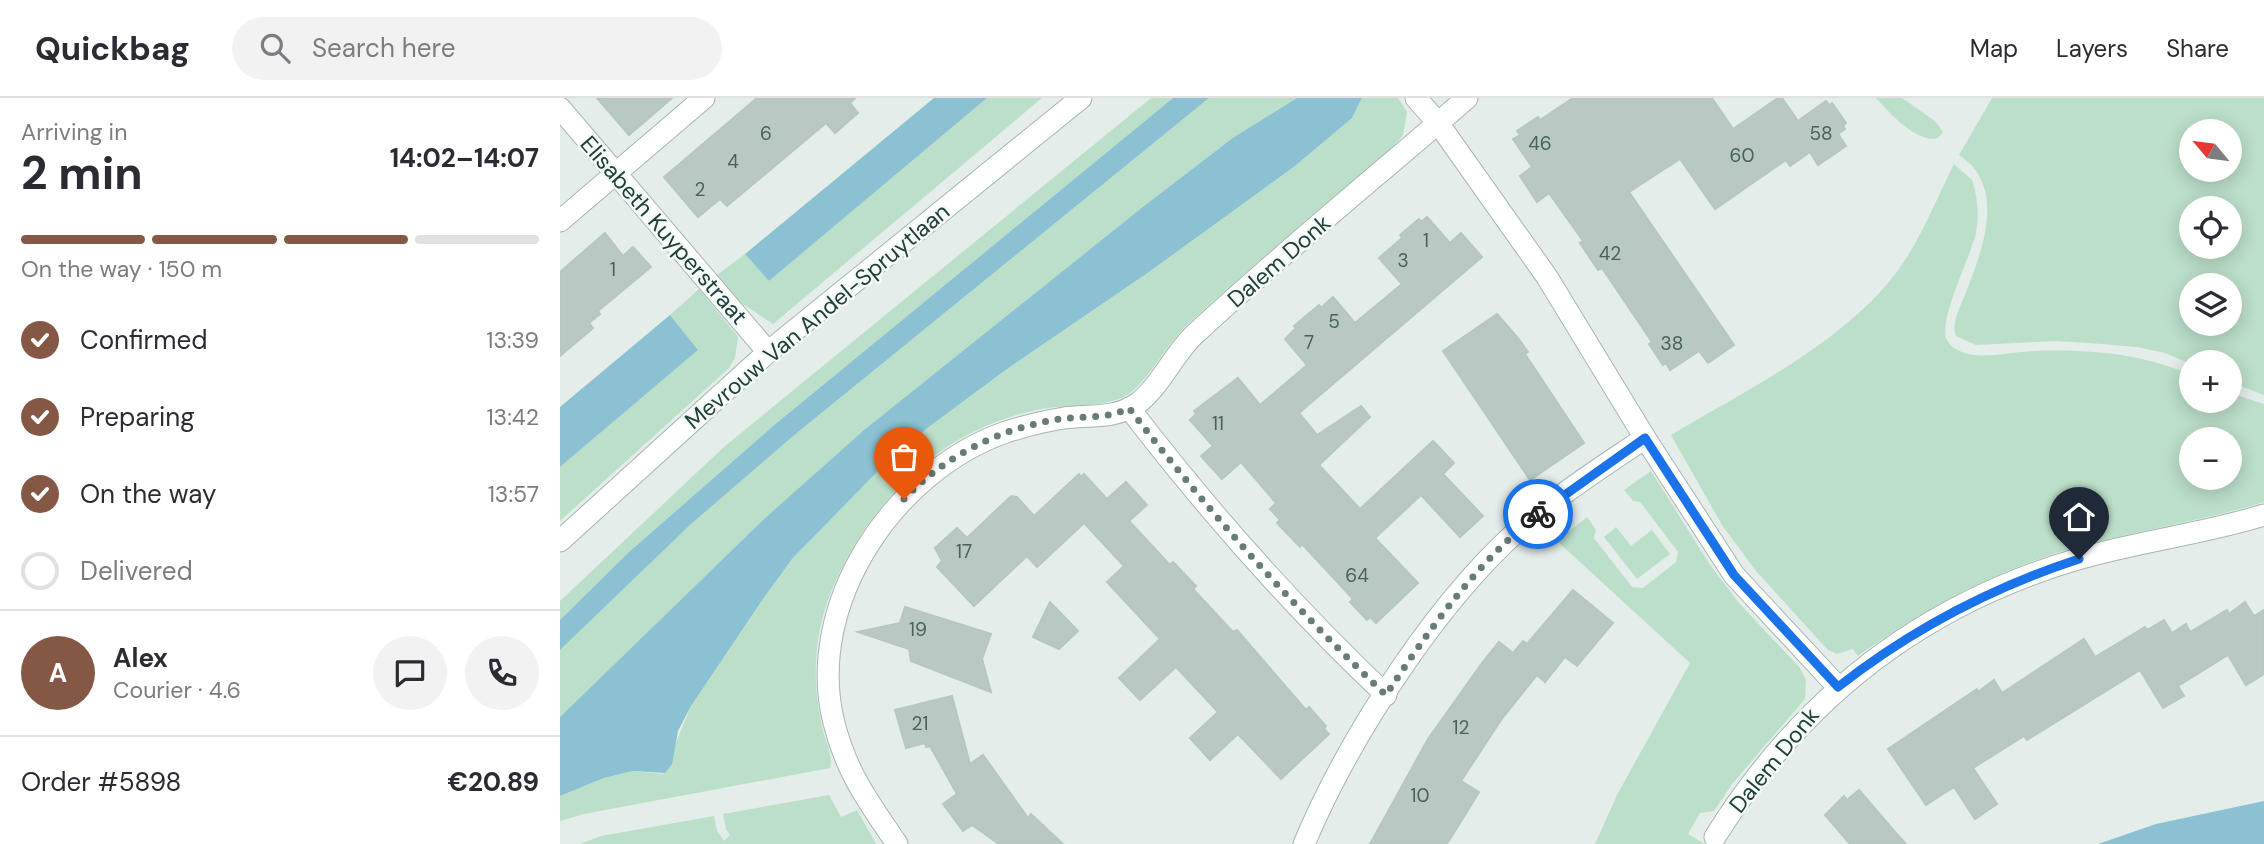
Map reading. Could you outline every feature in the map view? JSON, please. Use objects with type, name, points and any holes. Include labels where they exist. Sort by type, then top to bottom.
[{"type":"street","points":[[560,221],[704,98]]},
{"type":"street","name":"Mevrouw Van Andel-Spruytlaan","points":[[560,541],[768,352],[1081,98]]},
{"type":"street","name":"Dalem Donk","points":[[1416,98],[1438,123],[1547,277],[1645,438],[1734,575],[1838,687]]},
{"type":"street","name":"Dalem Donk","points":[[897,844],[850,774],[834,722],[830,698],[830,648],[834,624],[851,578],[895,509],[914,489],[957,455],[1005,433],[1041,422],[1114,414],[1129,408],[1149,392],[1192,337],[1467,98]]},
{"type":"street","name":"Elisabeth Kuyperstraat","points":[[560,108],[768,352]]},
{"type":"street","points":[[1129,408],[1220,523],[1268,577],[1386,695]]},
{"type":"street","points":[[1304,844],[1327,794],[1386,695],[1436,624],[1477,573],[1534,517],[1645,438]]},
{"type":"street","name":"Dalem Donk","points":[[1714,837],[1749,784],[1773,754],[1838,687],[1929,623],[2008,584],[2079,559],[2217,530],[2264,515]]},
{"type":"green space","points":[[987,98],[1042,98],[773,324],[740,302],[717,275],[745,254],[769,281]]},
{"type":"green space","points":[[1151,98],[1173,98],[773,426],[629,552],[560,620],[560,601],[725,446]]},
{"type":"green space","points":[[1209,98],[1297,98],[1234,137],[1144,206],[864,430],[764,519],[560,717],[560,650],[690,525],[792,437]]},
{"type":"green space","points":[[1362,98],[1398,98],[1407,112],[1403,135],[1379,159],[1188,324],[1145,379],[1130,393],[1111,402],[1042,409],[1006,418],[972,432],[913,473],[888,499],[847,559],[831,592],[821,624],[816,657],[816,690],[822,728],[831,757],[830,768],[584,814],[560,821],[560,796],[604,778],[633,771],[663,774],[691,706],[763,599],[792,559],[877,472],[926,429],[1007,369],[1149,272],[1295,166],[1352,118]]},
{"type":"green space","points":[[1876,98],[1902,98],[1935,121],[1943,132],[1938,138],[1930,139],[1913,132]]},
{"type":"green space","points":[[1992,98],[2264,98],[2264,395],[2242,387],[2242,350],[2179,350],[2179,359],[2137,347],[2056,341],[1976,345],[1956,336],[1957,315],[1978,259],[1987,220],[1983,184],[1974,168],[1959,155]]},
{"type":"green space","points":[[1954,164],[1972,180],[1978,213],[1976,233],[1947,319],[1945,331],[1952,346],[1974,355],[2073,351],[2114,354],[2153,362],[2179,371],[2179,413],[2242,413],[2242,397],[2264,404],[2264,502],[2047,556],[1990,579],[1936,606],[1858,656],[1853,649],[1837,654],[1828,650],[1756,571],[1722,525],[1671,435],[1791,364],[1849,322],[1896,273],[1927,220]]},
{"type":"green space","points":[[699,289],[738,337],[735,358],[729,368],[560,521],[560,467],[698,350],[670,315]]},
{"type":"green space","points":[[1651,471],[1710,565],[1739,603],[1800,668],[1806,680],[1805,699],[1732,784],[1714,811],[1700,813],[1688,834],[1705,844],[1595,844],[1617,795],[1690,663],[1557,541],[1587,517],[1596,530],[1594,538],[1632,587],[1643,588],[1676,562],[1678,552],[1640,502],[1633,501],[1624,490]]},
{"type":"green space","points":[[1616,527],[1631,546],[1652,530],[1670,554],[1637,579],[1604,537]]},
{"type":"green space","points":[[829,795],[841,817],[857,810],[876,844],[580,844],[601,836],[714,816],[717,831],[724,841],[730,835],[723,814]]},
{"type":"water","points":[[934,98],[987,98],[769,281],[745,254]]},
{"type":"water","points":[[1173,98],[1209,98],[792,437],[690,525],[560,650],[560,620],[629,552],[773,426]]},
{"type":"water","points":[[1297,98],[1362,98],[1352,118],[1295,166],[1149,272],[1007,369],[926,429],[877,472],[792,559],[763,599],[691,706],[678,731],[672,764],[665,773],[633,771],[604,778],[560,796],[560,717],[764,519],[864,430],[1144,206],[1234,137]]},
{"type":"water","points":[[670,315],[698,350],[560,467],[560,407]]},
{"type":"water","points":[[2264,801],[2264,844],[2098,844],[2156,824]]},
{"type":"building","points":[[597,98],[672,98],[629,135]]},
{"type":"building","points":[[757,98],[855,98],[850,103],[858,113],[835,133],[826,123],[727,206],[720,199],[698,217],[664,177]]},
{"type":"building","points":[[1573,98],[1712,98],[1733,129],[1778,98],[1782,98],[1798,121],[1826,101],[1829,105],[1832,103],[1846,123],[1843,126],[1845,129],[1838,134],[1846,146],[1818,165],[1810,152],[1790,166],[1786,160],[1715,209],[1680,159],[1629,192],[1734,345],[1708,363],[1699,351],[1670,370],[1666,363],[1663,365],[1649,344],[1652,342],[1602,268],[1598,270],[1580,243],[1583,241],[1549,193],[1537,202],[1520,176],[1532,167],[1513,139],[1520,135],[1517,131],[1538,117],[1540,120]]},
{"type":"building","points":[[1427,217],[1450,243],[1461,233],[1482,257],[1299,413],[1317,435],[1361,406],[1370,417],[1319,465],[1360,509],[1433,441],[1454,463],[1443,474],[1483,516],[1460,537],[1421,495],[1375,538],[1418,583],[1376,623],[1370,617],[1367,620],[1350,602],[1353,599],[1302,544],[1300,547],[1277,523],[1280,520],[1270,509],[1276,503],[1241,462],[1222,479],[1201,456],[1213,446],[1190,420],[1196,414],[1194,411],[1238,378],[1260,405],[1307,365],[1285,339],[1296,328],[1294,326],[1319,305],[1321,308],[1333,297],[1355,323],[1402,284],[1379,258],[1402,238],[1400,235],[1419,219],[1421,222]]},
{"type":"building","points":[[605,233],[623,256],[633,247],[651,267],[598,311],[600,314],[589,323],[593,328],[560,356],[560,272]]},
{"type":"building","points":[[1497,314],[1528,352],[1525,354],[1584,443],[1530,480],[1443,351]]},
{"type":"building","points":[[1079,474],[1081,477],[1084,474],[1107,499],[1126,482],[1147,505],[1129,521],[1170,565],[1173,562],[1196,586],[1193,589],[1233,632],[1237,630],[1306,710],[1309,707],[1326,726],[1324,729],[1329,734],[1281,779],[1238,734],[1210,760],[1190,738],[1218,712],[1176,667],[1140,700],[1119,678],[1160,639],[1107,582],[1124,566],[1084,523],[1037,567],[1027,556],[974,606],[937,567],[942,561],[935,548],[957,528],[967,538],[1011,496],[1017,497],[1034,516]]},
{"type":"building","points":[[1573,590],[1613,623],[1577,666],[1565,657],[1545,682],[1537,675],[1501,720],[1461,781],[1479,792],[1447,844],[1370,844],[1428,739],[1482,663],[1499,642],[1513,653],[1523,641],[1527,644]]},
{"type":"building","points":[[1050,602],[1078,631],[1059,649],[1033,637]]},
{"type":"building","points":[[2245,602],[2254,616],[2264,610],[2264,674],[2246,685],[2228,655],[2178,686],[2184,696],[2163,708],[2140,670],[2027,740],[2024,736],[1973,768],[1997,804],[1975,819],[1954,787],[1926,805],[1888,749],[1977,689],[1978,692],[1994,680],[2002,693],[2084,639],[2095,657],[2145,627],[2147,630],[2164,620],[2172,633],[2186,624],[2190,632],[2227,610],[2229,614]]},
{"type":"building","points":[[905,607],[991,634],[982,659],[991,692],[911,661],[909,649],[858,632],[900,623]]},
{"type":"building","points":[[952,696],[970,764],[983,755],[1028,818],[1031,814],[1063,844],[999,844],[972,825],[963,831],[943,804],[957,794],[930,746],[926,747],[925,743],[906,748],[895,710]]},
{"type":"building","points":[[1859,790],[1906,844],[1850,844],[1825,815],[1844,796],[1847,800]]},
{"type":"way so far","points":[[904,499],[957,455],[1005,433],[1041,422],[1114,414],[1129,408],[1173,466],[1268,577],[1344,656],[1386,695],[1436,624],[1477,573],[1538,514]]},
{"type":"route","points":[[1538,514],[1645,438],[1734,575],[1838,687],[1897,643],[1963,604],[2038,572],[2079,559]]}]
